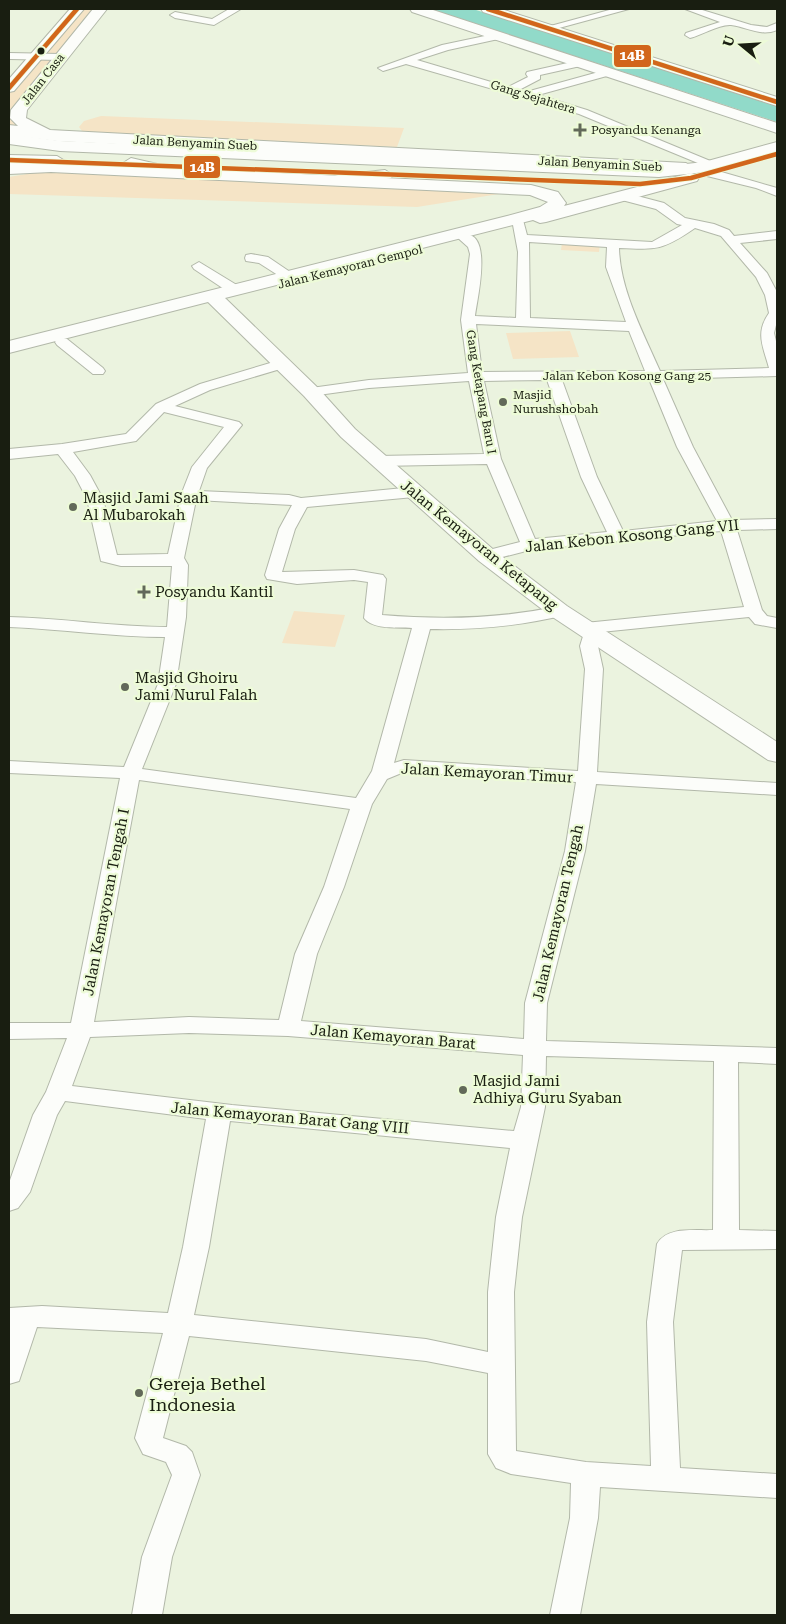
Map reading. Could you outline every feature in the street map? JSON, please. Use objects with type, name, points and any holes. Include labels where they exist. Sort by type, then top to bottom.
[{"type":"main road","name":"Jalan Casa","points":[[9,88],[77,9]]},
{"type":"main road","name":"Jalan Casa","points":[[57,136],[25,125],[18,118],[18,110],[100,9]]},
{"type":"main road","points":[[417,9],[777,128]]},
{"type":"main road","points":[[488,9],[777,102]]},
{"type":"main road","name":"Jalan Benyamin Sueb","points":[[9,130],[57,136],[710,168]]},
{"type":"main road","name":"Jalan Benyamin Sueb","points":[[9,139],[43,145],[449,163],[522,173]]},
{"type":"main road","points":[[138,140],[216,152]]},
{"type":"main road","points":[[14,166],[19,158],[15,152],[25,147],[43,145]]},
{"type":"main road","points":[[691,178],[710,168],[777,147]]},
{"type":"main road","points":[[368,159],[393,153]]},
{"type":"main road","points":[[710,168],[777,154]]},
{"type":"main road","points":[[449,163],[478,157]]},
{"type":"main road","points":[[131,163],[173,172]]},
{"type":"main road","name":"Jalan Benyamin Sueb","points":[[14,166],[131,163],[385,175],[522,173],[588,177],[649,184],[691,178]]},
{"type":"main road","points":[[14,166],[338,180],[385,175]]},
{"type":"main road","name":"Jalan Benyamin Sueb","points":[[588,177],[710,168]]},
{"type":"main road","name":"Jalan Kemayoran Gempol","points":[[9,356],[289,276],[518,227],[691,178]]},
{"type":"main road","name":"Jalan Kemayoran Gempol","points":[[9,347],[464,238],[518,227],[558,203],[552,196],[531,190],[338,180]]},
{"type":"main road","name":"Jalan Kemayoran Ketapang","points":[[221,296],[348,433],[487,556],[560,612],[777,754]]},
{"type":"street","points":[[175,15],[214,22],[236,9]]},
{"type":"street","points":[[548,28],[624,9]]},
{"type":"street","points":[[690,9],[762,30],[777,26]]},
{"type":"street","points":[[690,35],[733,21]]},
{"type":"street","points":[[383,68],[446,47],[499,36]]},
{"type":"street","points":[[9,56],[60,57]]},
{"type":"street","name":"Gang Sejahtera","points":[[405,60],[530,94],[609,121],[710,168],[777,192]]},
{"type":"street","points":[[510,90],[533,81],[536,78],[531,74],[581,63]]},
{"type":"street","points":[[530,94],[610,72]]},
{"type":"street","points":[[622,196],[660,206],[671,216],[692,224],[710,227],[725,233],[732,240],[762,276],[772,295],[776,313],[775,318],[768,324],[767,333],[777,371]]},
{"type":"street","points":[[523,322],[524,252],[518,227],[614,244],[654,246],[676,236],[692,224]]},
{"type":"street","points":[[732,240],[777,235]]},
{"type":"street","name":"Gang Ketapang Baru I","points":[[464,238],[474,245],[476,254],[468,320],[476,379],[493,459],[529,545]]},
{"type":"street","points":[[614,244],[613,267],[634,327],[685,447],[727,525],[754,611],[761,620],[777,624]]},
{"type":"street","points":[[252,258],[263,260],[289,276]]},
{"type":"street","points":[[199,266],[221,296]]},
{"type":"street","points":[[468,320],[634,327]]},
{"type":"street","points":[[62,342],[98,371]]},
{"type":"street","points":[[9,454],[62,449],[131,438],[161,407],[205,387],[282,364]]},
{"type":"street","name":"Jalan Kebon Kosong Gang 25","points":[[311,392],[357,384],[553,376],[656,376],[777,371]]},
{"type":"street","points":[[553,376],[589,477],[617,536]]},
{"type":"street","points":[[62,449],[84,475],[91,487],[106,533],[107,557],[122,561],[175,559],[189,496],[200,467],[232,430],[234,425],[161,407]]},
{"type":"street","points":[[378,461],[493,459]]},
{"type":"street","points":[[189,496],[289,500],[301,503],[414,492]]},
{"type":"street","points":[[301,503],[287,529],[273,575],[320,578],[368,575],[376,579],[373,618],[422,625],[477,624],[523,619],[560,612]]},
{"type":"street","name":"Jalan Kebon Kosong Gang VII","points":[[487,556],[529,545],[727,525],[777,524]]},
{"type":"street","name":"Jalan Kemayoran Tengah I","points":[[9,1202],[18,1192],[44,1115],[58,1092],[81,1030],[111,866],[131,774],[167,684],[180,565],[175,559]]},
{"type":"street","points":[[589,631],[754,611]]},
{"type":"street","points":[[9,622],[65,624],[131,632],[174,632]]},
{"type":"street","points":[[382,771],[422,625]]},
{"type":"street","name":"Jalan Kemayoran Tengah","points":[[586,1474],[506,1460],[502,1454],[500,1365],[501,1292],[509,1217],[524,1141],[533,1107],[536,1003],[575,851],[587,778],[594,669],[588,646],[589,631]]},
{"type":"street","name":"Jalan Kemayoran Timur","points":[[288,1028],[306,954],[334,887],[362,804],[372,784],[382,771],[404,766],[777,790]]},
{"type":"street","points":[[9,767],[131,774],[362,804]]},
{"type":"street","name":"Jalan Kemayoran Barat","points":[[9,1031],[189,1025],[288,1028],[535,1048],[777,1056]]},
{"type":"street","points":[[726,1053],[726,1239]]},
{"type":"street","name":"Jalan Kemayoran Barat Gang VIII","points":[[58,1092],[219,1113],[334,1124],[392,1127],[524,1141]]},
{"type":"street","points":[[147,1615],[157,1558],[186,1474],[182,1460],[176,1454],[153,1446],[149,1438],[180,1324],[219,1113]]},
{"type":"street","points":[[666,1477],[660,1322],[670,1244],[675,1241],[726,1239],[777,1240]]},
{"type":"street","points":[[9,1373],[18,1318],[180,1324],[308,1340],[426,1350],[500,1365]]},
{"type":"street","points":[[565,1615],[584,1518],[586,1474],[666,1477],[777,1486]]},
{"type":"shaded area","points":[[77,9],[100,10],[18,114],[57,136],[9,130],[9,88]]},
{"type":"shaded area","points":[[101,116],[404,128],[397,147],[95,134],[82,131],[79,127],[84,121]]},
{"type":"shaded area","points":[[50,170],[512,192],[417,207],[9,194],[9,177]]},
{"type":"shaded area","points":[[562,243],[600,244],[599,252],[561,250]]},
{"type":"shaded area","points":[[570,331],[579,357],[513,359],[506,333]]},
{"type":"shaded area","points":[[294,611],[345,615],[335,647],[282,643]]},
{"type":"water","points":[[431,9],[473,9],[777,106],[777,122]]},
{"type":"transit line","name":"14B","points":[[9,88],[77,9]]},
{"type":"transit line","name":"14B","points":[[488,9],[777,102]]},
{"type":"transit line","name":"14B","points":[[9,160],[640,184],[691,178],[777,154]]},
{"type":"place","name":"Posyandu Kenanga","points":[[580,130]]},
{"type":"place","name":"Masjid Nurushshobah","points":[[503,402]]},
{"type":"place","name":"Masjid Jami Saah Al Mubarokah","points":[[73,507]]},
{"type":"place","name":"Posyandu Kantil","points":[[144,592]]},
{"type":"place","name":"Masjid Ghoiru Jami Nurul Falah","points":[[125,687]]},
{"type":"place","name":"Masjid Jami Adhiya Guru Syaban","points":[[463,1090]]},
{"type":"place","name":"Gereja Bethel Indonesia","points":[[139,1393]]}]
